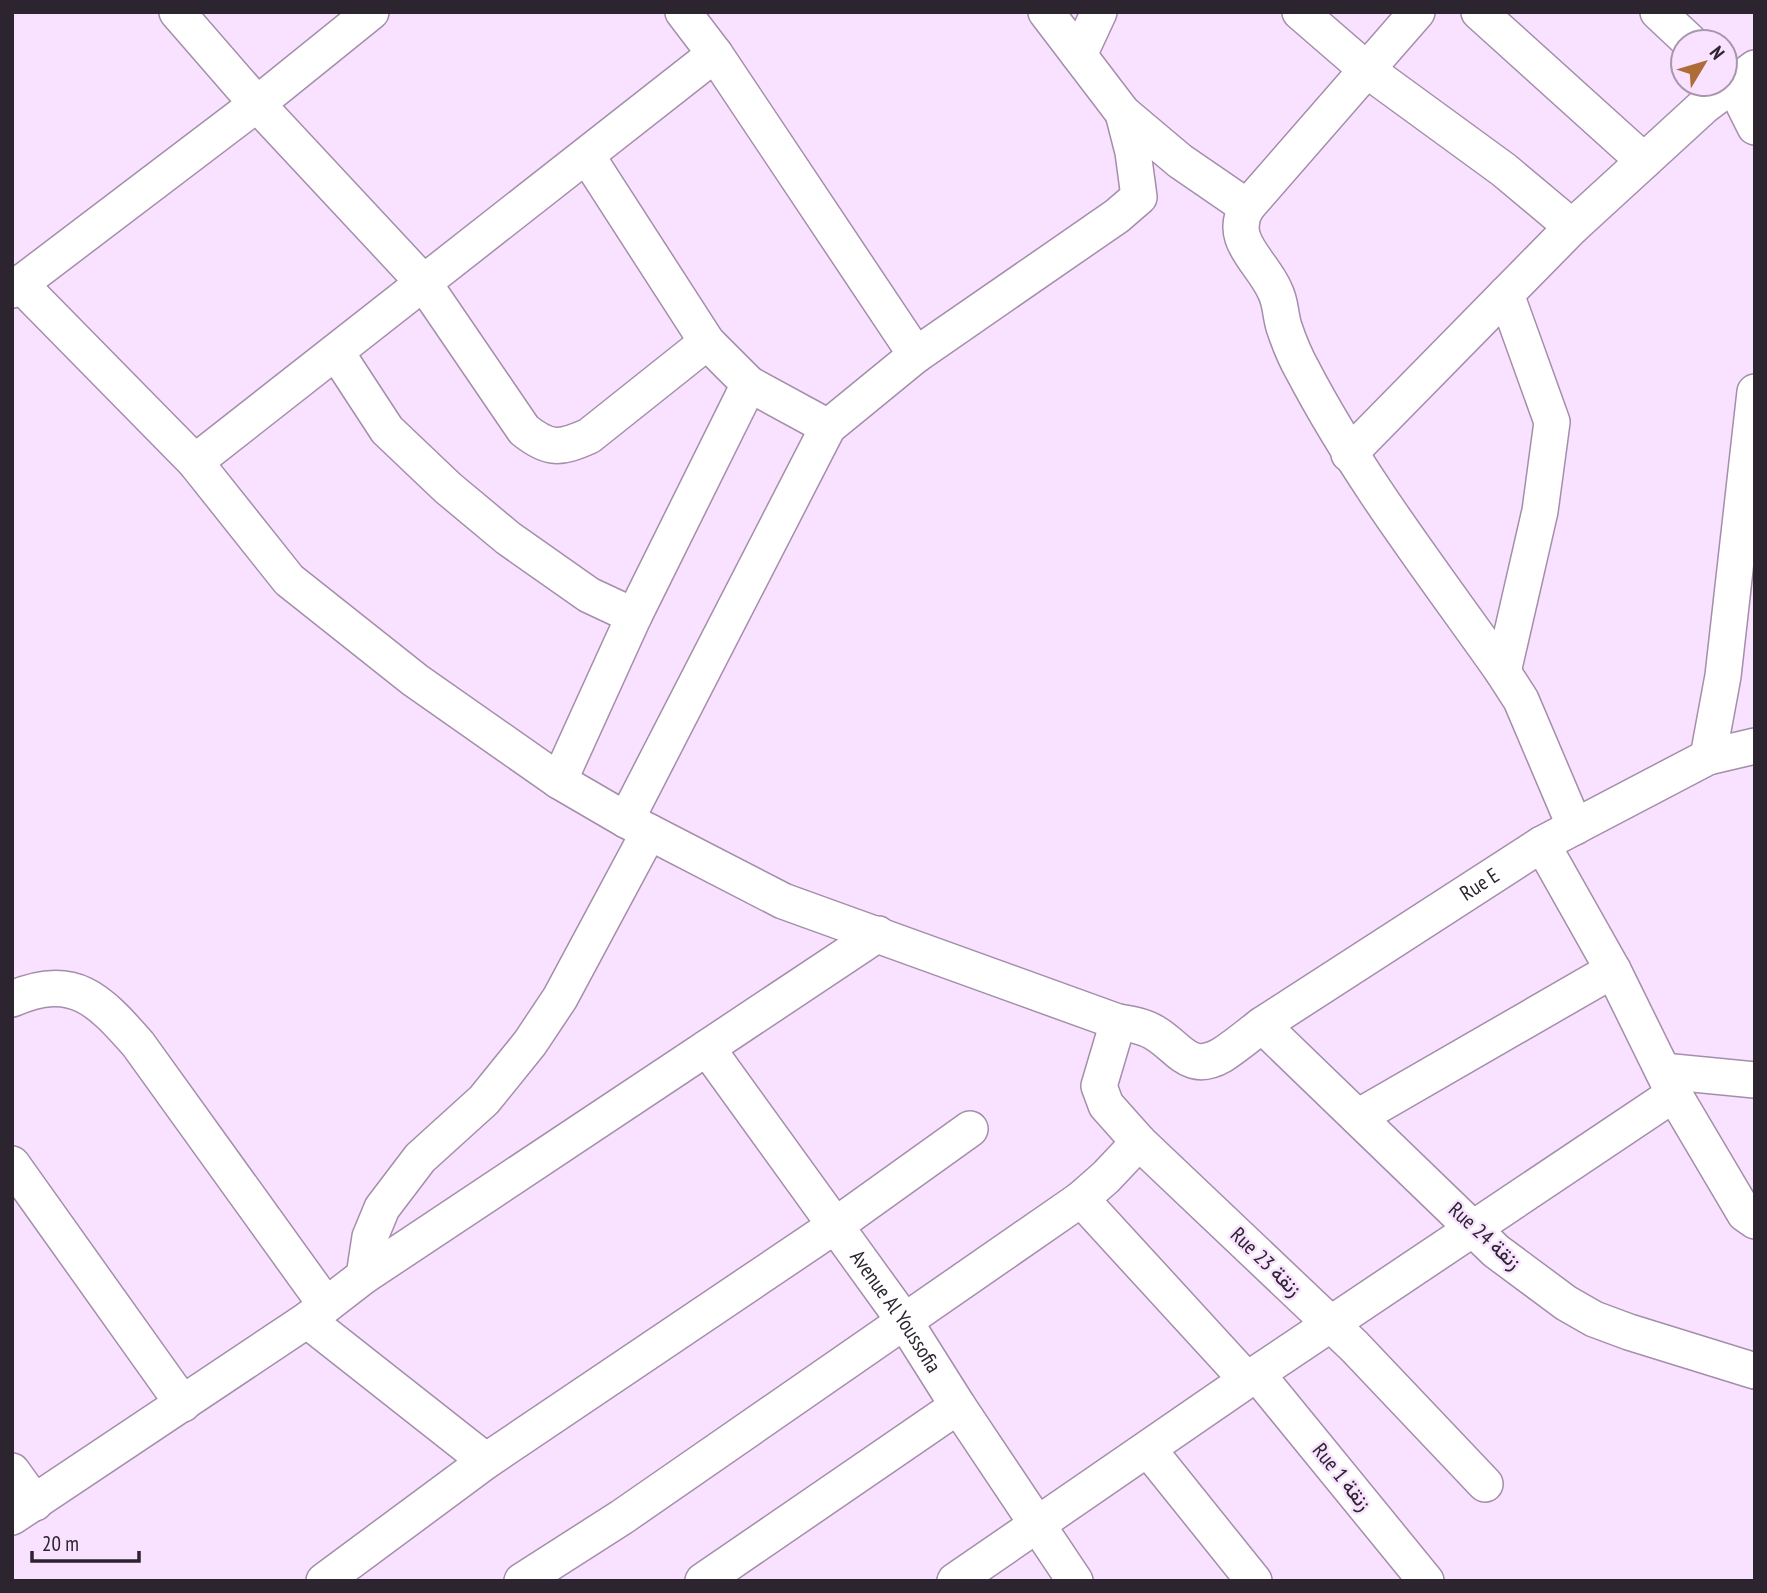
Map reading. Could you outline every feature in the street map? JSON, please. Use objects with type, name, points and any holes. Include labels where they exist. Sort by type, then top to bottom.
[{"type":"street","points":[[177,12],[257,104],[423,282],[524,430],[540,443],[570,445],[589,436],[707,342]]},
{"type":"street","points":[[372,12],[257,104],[16,287],[195,462],[289,580],[415,680],[559,781],[637,826],[783,901],[1118,1023]]},
{"type":"street","points":[[683,12],[715,54],[916,355]]},
{"type":"street","points":[[1046,12],[1123,113],[1180,161],[1247,206]]},
{"type":"street","points":[[1079,55],[1099,12]]},
{"type":"street","points":[[1300,12],[1367,70],[1504,170],[1572,228]]},
{"type":"street","points":[[1417,12],[1247,206],[1240,218],[1239,229],[1243,241],[1275,288],[1290,344],[1349,454],[1521,700],[1574,827]]},
{"type":"street","points":[[1479,12],[1644,161]]},
{"type":"street","points":[[1658,12],[1675,28]]},
{"type":"street","points":[[195,462],[715,54]]},
{"type":"street","points":[[1739,78],[1755,127]]},
{"type":"street","points":[[1349,454],[1572,228],[1713,98]]},
{"type":"street","points":[[364,1276],[370,1237],[382,1208],[420,1158],[484,1100],[530,1043],[560,998],[637,826],[828,427],[916,355],[1117,216],[1139,197],[1133,152],[1123,113]]},
{"type":"street","points":[[587,156],[707,342],[749,384],[828,427]]},
{"type":"street","points":[[1503,672],[1540,512],[1552,422],[1506,294]]},
{"type":"street","points":[[336,352],[387,430],[448,488],[508,538],[589,595],[634,615]]},
{"type":"street","points":[[559,781],[634,615],[749,384]]},
{"type":"street","points":[[1708,757],[1723,676],[1755,392]]},
{"type":"street","points":[[1723,676],[1755,663]]},
{"type":"street","name":"Rue E","points":[[1118,1023],[1146,1028],[1187,1059],[1198,1062],[1221,1055],[1262,1025],[1542,844],[1708,757],[1755,746]]},
{"type":"street","points":[[1542,844],[1613,970],[1669,1083],[1745,1214],[1755,1221]]},
{"type":"street","points":[[12,1471],[24,1510],[317,1312],[364,1276],[878,934]]},
{"type":"street","points":[[1358,1117],[1613,970]]},
{"type":"street","points":[[12,999],[35,990],[57,987],[76,990],[90,997],[114,1016],[138,1044],[317,1312],[486,1461]]},
{"type":"street","name":"Rue 23 زنقة","points":[[1118,1023],[1099,1086],[1106,1105],[1139,1142],[1331,1324],[1485,1484]]},
{"type":"street","name":"Rue 24 زنقة","points":[[1262,1025],[1506,1258],[1566,1303],[1594,1319],[1755,1371]]},
{"type":"street","name":"Avenue Al Youssofia","points":[[707,1048],[905,1322],[1075,1581]]},
{"type":"street","points":[[955,1581],[1474,1228],[1669,1083],[1755,1080]]},
{"type":"street","points":[[324,1581],[486,1461],[836,1225],[970,1129]]},
{"type":"street","points":[[522,1581],[622,1517],[1081,1199],[1139,1142]]},
{"type":"street","points":[[12,1164],[183,1404]]},
{"type":"street","name":"Rue 1 زنقة","points":[[1081,1199],[1252,1377],[1426,1581]]},
{"type":"street","points":[[713,1579],[958,1406]]},
{"type":"street","points":[[1148,1449],[1254,1581]]}]
